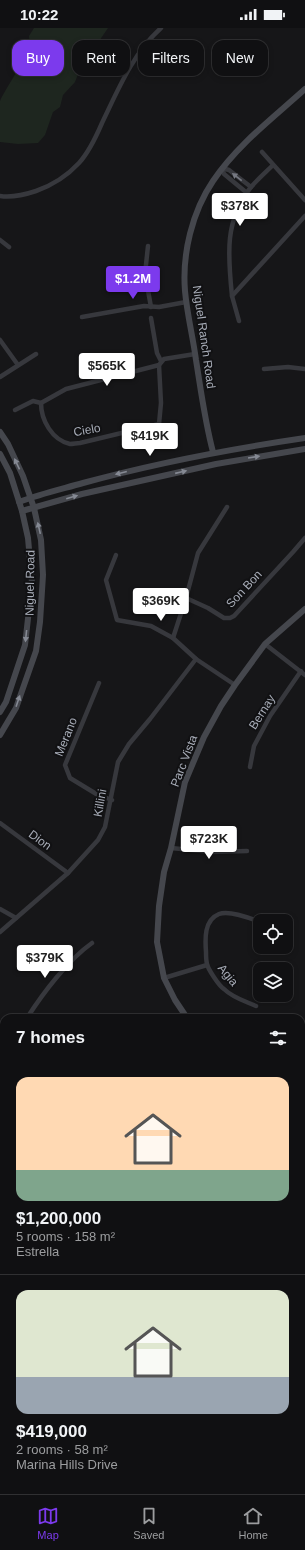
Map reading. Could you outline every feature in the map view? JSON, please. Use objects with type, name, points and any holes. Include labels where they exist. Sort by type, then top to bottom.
[{"type":"street","points":[[0,196],[22,195],[44,188],[63,178],[80,162],[93,143],[119,88],[140,53],[151,37],[161,28]]},
{"type":"street","name":"Niguel Ranch Road","points":[[216,464],[205,415],[186,302],[185,264],[190,232],[196,213],[222,168],[234,154],[305,89]]},
{"type":"street","points":[[262,152],[305,200]]},
{"type":"street","points":[[239,321],[232,296],[228,259],[230,230],[236,212],[251,188],[273,165]]},
{"type":"street","points":[[222,168],[228,170],[251,188]]},
{"type":"street","points":[[222,168],[224,174],[248,193]]},
{"type":"street","points":[[232,296],[305,216]]},
{"type":"street","points":[[0,240],[9,247]]},
{"type":"street","points":[[148,246],[145,274],[150,306]]},
{"type":"street","points":[[82,317],[144,306],[160,307],[186,302]]},
{"type":"street","points":[[151,318],[160,363]]},
{"type":"street","points":[[0,340],[18,365]]},
{"type":"street","points":[[0,378],[36,354]]},
{"type":"street","points":[[15,410],[33,401],[42,403],[66,389],[160,363],[164,359],[195,354]]},
{"type":"street","name":"Cielo","points":[[42,403],[42,411],[50,431],[70,444],[80,443],[159,424],[161,403],[160,363]]},
{"type":"street","points":[[264,369],[288,367],[305,369]]},
{"type":"street","name":"Niguel Road","points":[[0,432],[8,444],[23,476],[34,508],[41,540],[43,575],[40,622],[36,651],[16,708],[0,735]]},
{"type":"street","points":[[19,502],[30,497],[104,477],[213,452],[305,438]]},
{"type":"street","points":[[22,512],[82,494],[216,464],[305,449]]},
{"type":"street","name":"Niguel Road","points":[[0,454],[10,473],[22,512],[28,538],[32,584],[25,645],[6,702],[0,712]]},
{"type":"street","points":[[173,638],[198,553],[227,507]]},
{"type":"street","name":"Son Bon","points":[[186,598],[208,608],[224,618],[234,616],[305,538]]},
{"type":"street","points":[[116,555],[106,580],[117,620],[151,626],[173,638],[196,659],[235,685]]},
{"type":"street","name":"Parc Vista","points":[[184,1014],[175,1000],[164,978],[157,942],[159,906],[164,872],[171,848],[185,782],[204,737],[221,706],[235,685],[265,644],[305,609]]},
{"type":"street","points":[[265,644],[303,673]]},
{"type":"street","name":"Killini","points":[[0,932],[68,873],[98,840],[105,827],[112,800],[117,768],[122,756],[129,744],[196,659]]},
{"type":"street","name":"Bernay","points":[[250,767],[254,746],[270,716],[303,673]]},
{"type":"street","name":"Merano","points":[[99,682],[65,765],[70,778],[98,795],[112,800]]},
{"type":"street","name":"Dion","points":[[0,822],[68,873]]},
{"type":"street","points":[[98,840],[101,846]]},
{"type":"street","points":[[171,848],[212,852],[247,851]]},
{"type":"street","points":[[0,909],[16,918]]},
{"type":"street","name":"Agia","points":[[253,919],[223,913],[218,914],[210,922],[206,929],[205,937],[207,965],[222,988],[231,995],[256,1006]]},
{"type":"street","points":[[29,1014],[37,1001],[80,952],[92,943]]},
{"type":"street","name":"Agia","points":[[164,978],[207,965]]},
{"type":"shaded area","points":[[34,28],[108,28],[100,40],[72,40],[72,76],[77,76],[75,82],[63,95],[60,107],[53,112],[45,135],[38,143],[18,144],[0,142],[0,101],[14,76],[64,76],[64,40],[29,40],[29,36]]}]
